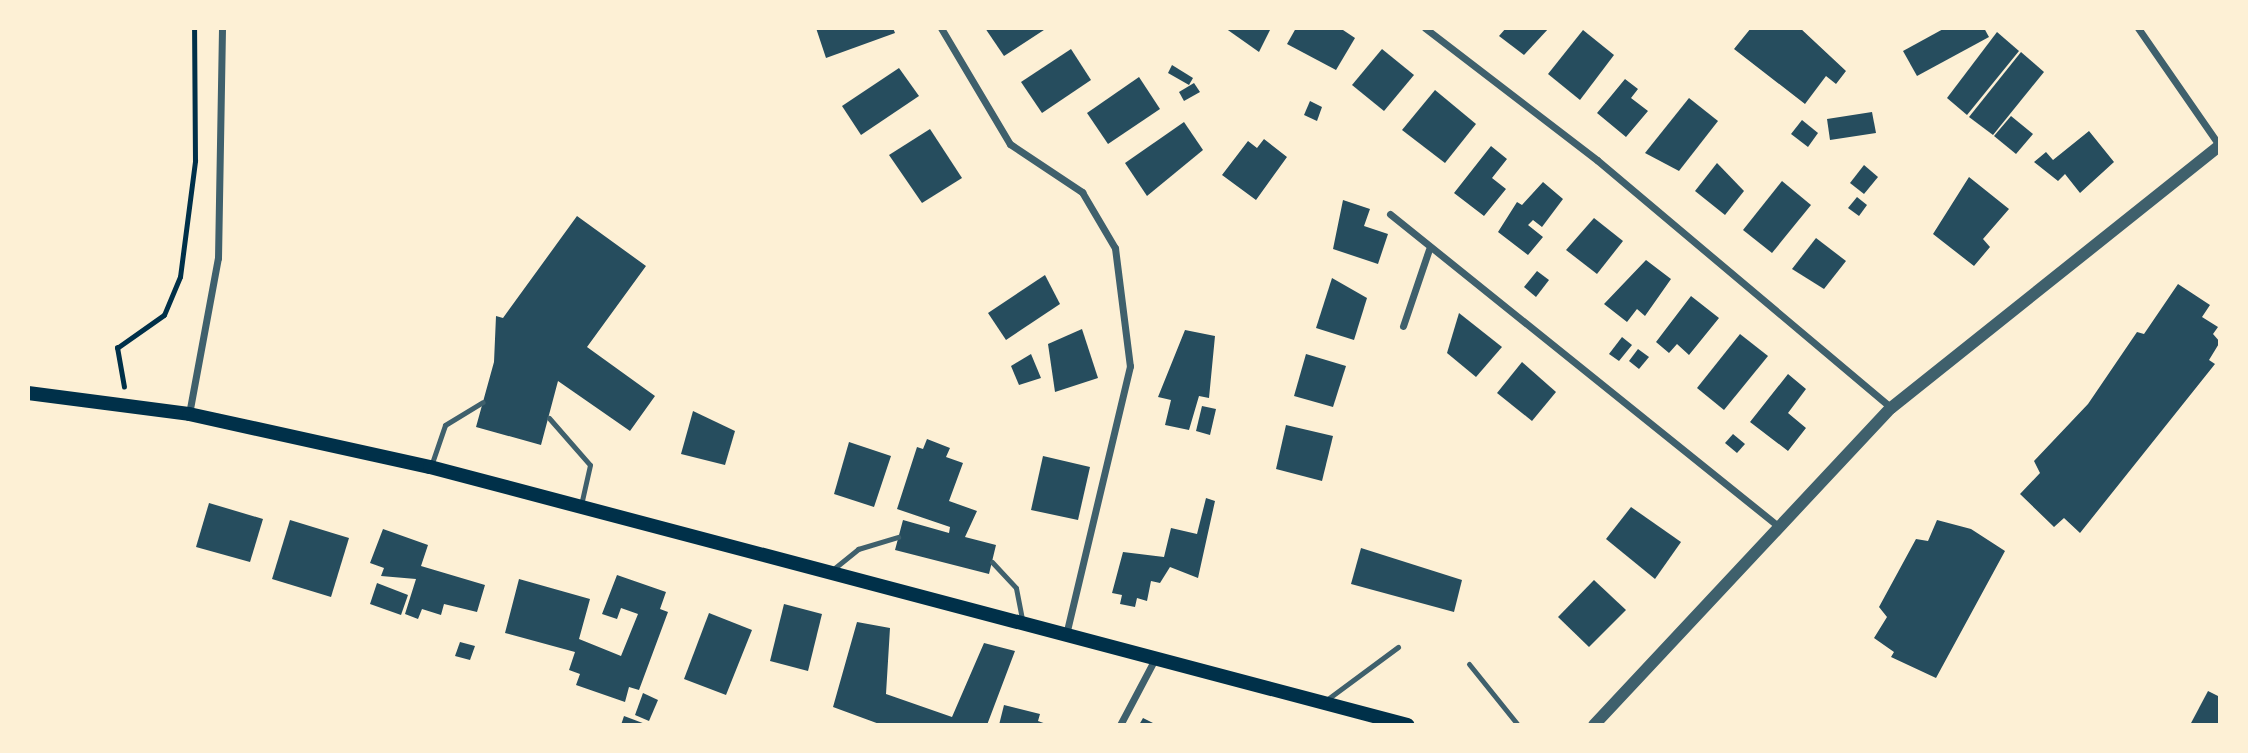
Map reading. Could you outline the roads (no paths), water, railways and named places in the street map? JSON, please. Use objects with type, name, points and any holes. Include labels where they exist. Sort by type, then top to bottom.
[{"type":"main road","points":[[28,393],[189,414],[430,467],[581,505],[827,574],[1408,725]]},
{"type":"street","points":[[189,414],[218,258],[222,28]]},
{"type":"street","points":[[941,28],[1010,144],[1082,192],[1115,248],[1130,366],[1066,635]]},
{"type":"street","points":[[1425,28],[1597,160],[1891,408]]},
{"type":"street","points":[[1594,725],[1891,408],[2220,145],[2138,28]]},
{"type":"street","points":[[1390,214],[1778,526]]},
{"type":"street","points":[[1403,326],[1429,248]]},
{"type":"street","points":[[1121,725],[1155,659]]},
{"type":"lane","points":[[430,467],[445,425],[483,402]]},
{"type":"lane","points":[[549,418],[590,465],[581,505]]},
{"type":"lane","points":[[827,574],[858,549],[898,537]]},
{"type":"lane","points":[[992,562],[1016,588],[1023,623]]},
{"type":"lane","points":[[1324,701],[1398,647]]},
{"type":"lane","points":[[1469,664],[1518,725]]}]
